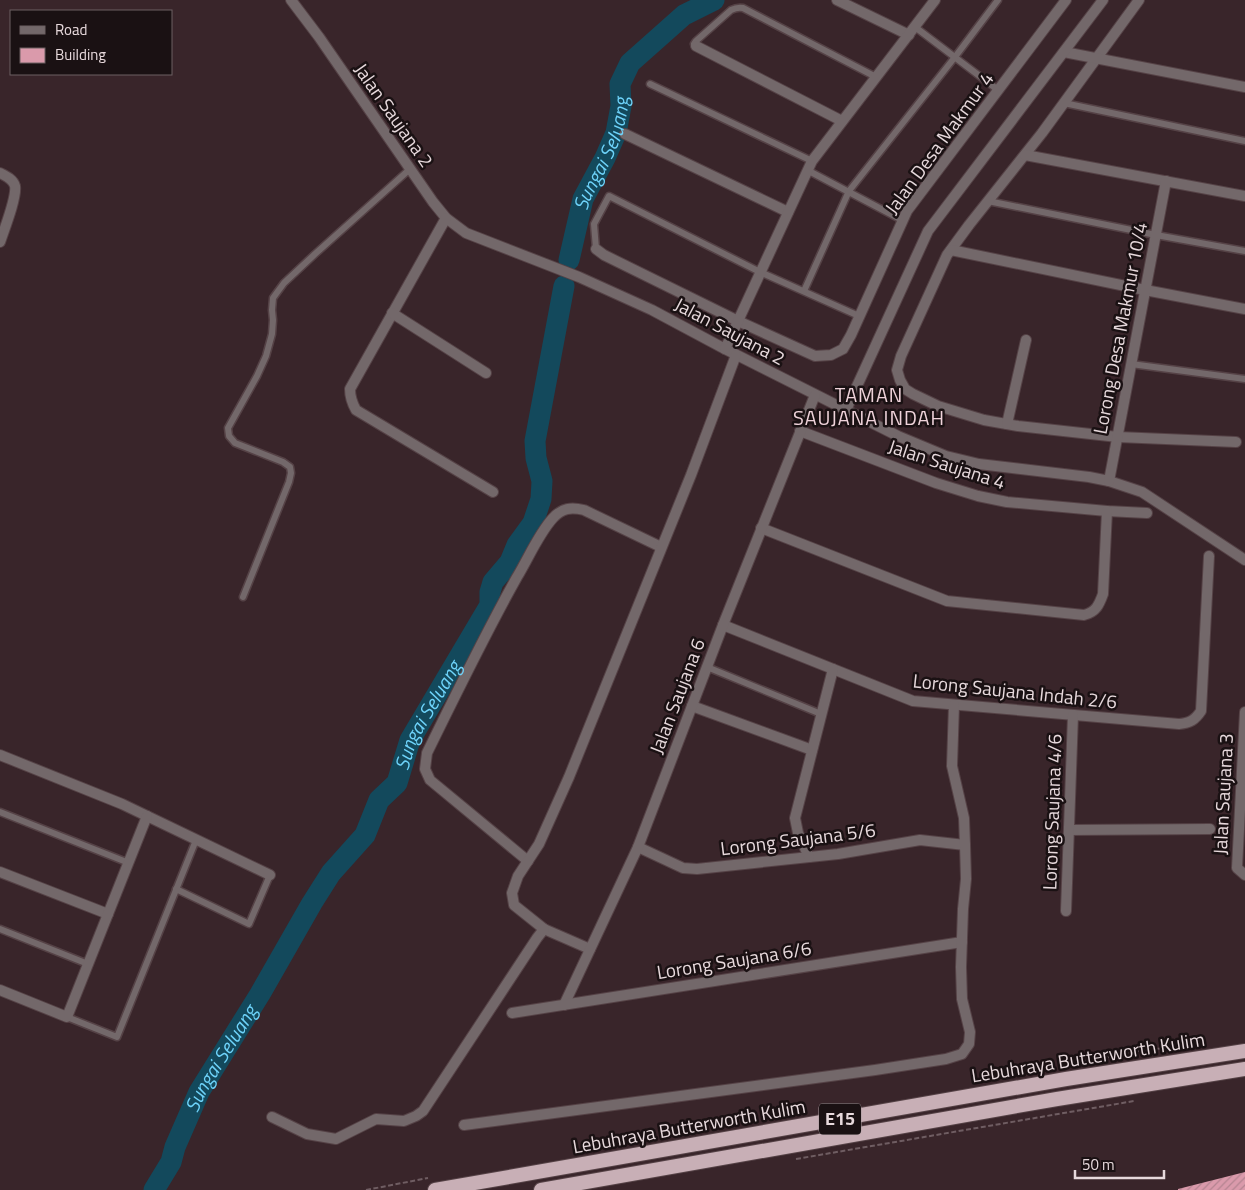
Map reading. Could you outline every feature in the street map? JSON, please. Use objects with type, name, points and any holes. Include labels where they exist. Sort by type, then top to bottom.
[{"type":"highway","name":"Lebuhraya Butterworth Kulim","points":[[435,1190],[1066,1079],[1245,1051]]},
{"type":"highway","name":"Lebuhraya Butterworth Kulim","points":[[541,1190],[1057,1099],[1245,1069]]},
{"type":"street","name":"Jalan Saujana 2","points":[[292,0],[433,202],[446,218],[466,233],[579,277],[643,306],[815,395],[898,436],[946,456],[979,464],[1089,476],[1142,492],[1245,560]]},
{"type":"street","points":[[837,0],[912,31]]},
{"type":"street","points":[[725,349],[809,165],[935,0]]},
{"type":"street","name":"Jalan Desa Makmur 4","points":[[738,321],[815,356],[831,355],[843,349],[907,211],[1066,0]]},
{"type":"street","points":[[846,410],[928,231],[1103,0]]},
{"type":"street","points":[[1139,0],[1025,155],[947,255],[901,356],[897,370],[905,389],[913,394],[938,406],[984,420],[1118,437],[1236,442]]},
{"type":"street","points":[[696,46],[842,121]]},
{"type":"street","points":[[1064,52],[1245,87]]},
{"type":"street","points":[[625,134],[788,212]]},
{"type":"street","points":[[1025,155],[1245,196]]},
{"type":"street","points":[[0,173],[9,178],[15,186],[14,197],[0,242]]},
{"type":"street","name":"Lorong Desa Makmur 10/4","points":[[1109,481],[1166,181]]},
{"type":"street","points":[[446,218],[350,389],[352,403],[356,410],[493,492]]},
{"type":"street","points":[[596,250],[738,321]]},
{"type":"street","points":[[951,250],[1245,309]]},
{"type":"street","points":[[392,313],[486,373]]},
{"type":"street","points":[[1007,424],[1026,340]]},
{"type":"street","points":[[590,949],[544,929],[514,905],[512,893],[518,876],[539,844],[569,777],[691,475],[736,355]]},
{"type":"street","name":"Jalan Saujana 6","points":[[564,1005],[638,847],[723,625],[815,395]]},
{"type":"street","name":"Jalan Saujana 4","points":[[800,431],[936,483],[978,496],[1007,502],[1147,513]]},
{"type":"street","points":[[528,861],[430,780],[426,769],[427,753],[497,612],[543,531],[553,517],[564,509],[584,510],[661,547]]},
{"type":"street","points":[[761,528],[947,601],[1084,615],[1091,613],[1099,605],[1103,594],[1107,511]]},
{"type":"street","name":"Lorong Saujana Indah 2/6","points":[[723,625],[913,701],[1179,724],[1188,723],[1196,719],[1201,711],[1209,556]]},
{"type":"street","points":[[809,857],[798,833],[795,818],[833,670]]},
{"type":"street","points":[[464,1125],[875,1070],[946,1059],[962,1054],[969,1044],[970,1032],[962,999],[961,967],[966,879],[964,818],[952,766],[954,705]]},
{"type":"street","points":[[692,706],[812,750]]},
{"type":"street","name":"Jalan Saujana 3","points":[[1245,712],[1244,762],[1237,868],[1245,875]]},
{"type":"street","name":"Lorong Saujana 4/6","points":[[1066,911],[1073,715]]},
{"type":"street","points":[[0,757],[122,804],[270,875]]},
{"type":"street","points":[[0,990],[67,1017],[147,816]]},
{"type":"street","points":[[1069,830],[1210,829]]},
{"type":"street","name":"Lorong Saujana 5/6","points":[[638,847],[683,868],[698,869],[838,854],[920,840],[965,845]]},
{"type":"street","points":[[0,872],[108,914]]},
{"type":"street","points":[[272,1117],[307,1134],[336,1139],[376,1119],[404,1121],[416,1116],[423,1111],[544,929]]},
{"type":"street","name":"Lorong Saujana 6/6","points":[[512,1013],[962,942]]},
{"type":"lane","points":[[804,291],[849,191],[998,0]]},
{"type":"lane","points":[[696,46],[694,44],[696,41],[731,10],[736,7],[743,8],[876,77]]},
{"type":"lane","points":[[912,31],[955,57],[998,90]]},
{"type":"lane","points":[[650,84],[809,165],[849,191],[902,220]]},
{"type":"lane","points":[[1064,103],[1245,141]]},
{"type":"lane","points":[[243,597],[289,482],[290,474],[290,467],[283,462],[235,443],[229,436],[228,428],[266,356],[274,320],[272,310],[273,298],[284,283],[314,254],[410,169]]},
{"type":"lane","points":[[596,250],[594,224],[609,196],[760,272],[859,316]]},
{"type":"lane","points":[[988,201],[1245,251]]},
{"type":"lane","points":[[1131,364],[1245,379]]},
{"type":"lane","points":[[707,667],[821,714]]},
{"type":"lane","points":[[0,812],[129,863]]},
{"type":"lane","points":[[67,1017],[117,1038],[196,840]]},
{"type":"lane","points":[[176,889],[249,924],[270,875]]},
{"type":"lane","points":[[0,929],[88,964]]},
{"type":"building","points":[[1245,1172],[1245,1190],[1178,1190],[1178,1189]]},
{"type":"waterway","name":"Sungai Seluang","points":[[569,260],[583,199],[616,133],[621,106],[620,84],[630,63],[684,15],[714,0]]},
{"type":"waterway","name":"Sungai Seluang","points":[[154,1190],[171,1162],[175,1147],[199,1092],[260,994],[331,873],[365,835],[379,800],[397,783],[410,740],[490,605],[490,592],[493,582],[510,562],[517,545],[533,523],[541,499],[542,481],[536,458],[535,441],[564,286]]},
{"type":"district","name":"TAMAN SAUJANA INDAH","points":[[869,406]]}]
